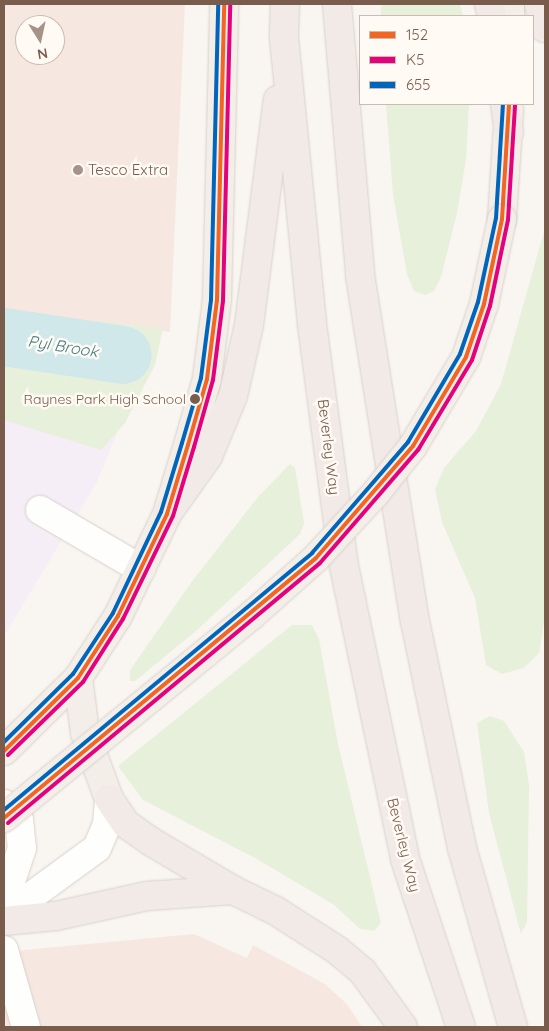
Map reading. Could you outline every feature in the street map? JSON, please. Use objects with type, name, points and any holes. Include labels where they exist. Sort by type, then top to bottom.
[{"type":"highway","name":"Beverley Way","points":[[284,4],[284,38],[312,324],[343,560],[405,859],[461,1027]]},
{"type":"highway","points":[[337,4],[360,275],[415,621],[462,848],[514,1027]]},
{"type":"highway","points":[[539,4],[545,28]]},
{"type":"highway","points":[[167,514],[208,456],[233,396],[252,306],[284,38]]},
{"type":"highway","points":[[505,105],[509,133]]},
{"type":"highway","points":[[109,799],[126,824],[233,890],[276,911],[337,950],[363,972],[403,1027]]},
{"type":"highway","points":[[4,921],[56,916],[147,896],[233,890]]},
{"type":"main road","points":[[4,751],[78,678],[118,616],[167,514],[206,379],[217,300],[224,4]]},
{"type":"main road","points":[[4,818],[316,558],[375,494],[413,446],[466,357],[484,304],[502,218],[509,133],[509,105]]},
{"type":"main road","points":[[78,678],[89,749],[109,799]]},
{"type":"street","points":[[40,510],[141,569]]},
{"type":"street","points":[[4,916],[97,848],[107,824],[109,799]]},
{"type":"street","points":[[4,804],[19,820],[22,848],[4,903]]},
{"type":"street","points":[[4,950],[26,1027]]},
{"type":"shaded area","name":"Tesco Extra","points":[[4,4],[185,4],[170,332],[4,315]]},
{"type":"shaded area","name":"Raynes Park High School","points":[[4,400],[120,426],[96,484],[4,636]]},
{"type":"shaded area","points":[[194,934],[247,958],[253,945],[325,984],[347,1004],[362,1027],[4,1027],[4,956],[24,950]]},
{"type":"green space","points":[[381,4],[460,4],[463,15],[381,15]]},
{"type":"green space","points":[[386,105],[469,105],[466,159],[457,213],[441,277],[434,291],[425,295],[414,291],[407,274],[393,195]]},
{"type":"green space","points":[[545,228],[545,616],[539,653],[524,668],[502,674],[486,665],[475,598],[442,522],[435,489],[444,468],[476,431],[501,384]]},
{"type":"green space","points":[[4,312],[163,328],[155,365],[125,423],[101,450],[4,420]]},
{"type":"green space","points":[[290,464],[295,468],[304,523],[300,534],[196,631],[135,681],[130,681],[130,670],[193,580],[258,497]]},
{"type":"green space","points":[[292,625],[312,625],[319,639],[338,744],[381,923],[374,931],[360,929],[333,904],[255,858],[143,800],[118,766]]},
{"type":"green space","points":[[490,716],[504,721],[524,752],[529,785],[527,922],[521,934],[489,813],[477,723]]},
{"type":"waterway","name":"Pyl Brook","points":[[4,337],[123,355]]},
{"type":"transit line","name":"655","points":[[4,742],[73,674],[113,613],[161,512],[201,378],[211,300],[218,4]]},
{"type":"transit line","name":"152","points":[[4,751],[78,678],[118,616],[167,514],[188,445],[207,379],[217,300],[224,4]]},
{"type":"transit line","name":"K5","points":[[8,755],[83,682],[123,619],[173,516],[194,447],[213,380],[223,301],[230,4]]},
{"type":"transit line","name":"655","points":[[4,810],[312,553],[408,442],[460,354],[478,302],[496,218],[503,105]]},
{"type":"transit line","name":"152","points":[[4,818],[316,558],[413,446],[466,357],[484,304],[502,219],[509,105]]},
{"type":"transit line","name":"K5","points":[[8,823],[320,563],[418,450],[472,360],[490,306],[508,220],[515,105]]},
{"type":"place","name":"Tesco Extra","points":[[78,170]]},
{"type":"place","name":"Raynes Park High School","points":[[195,399]]}]
